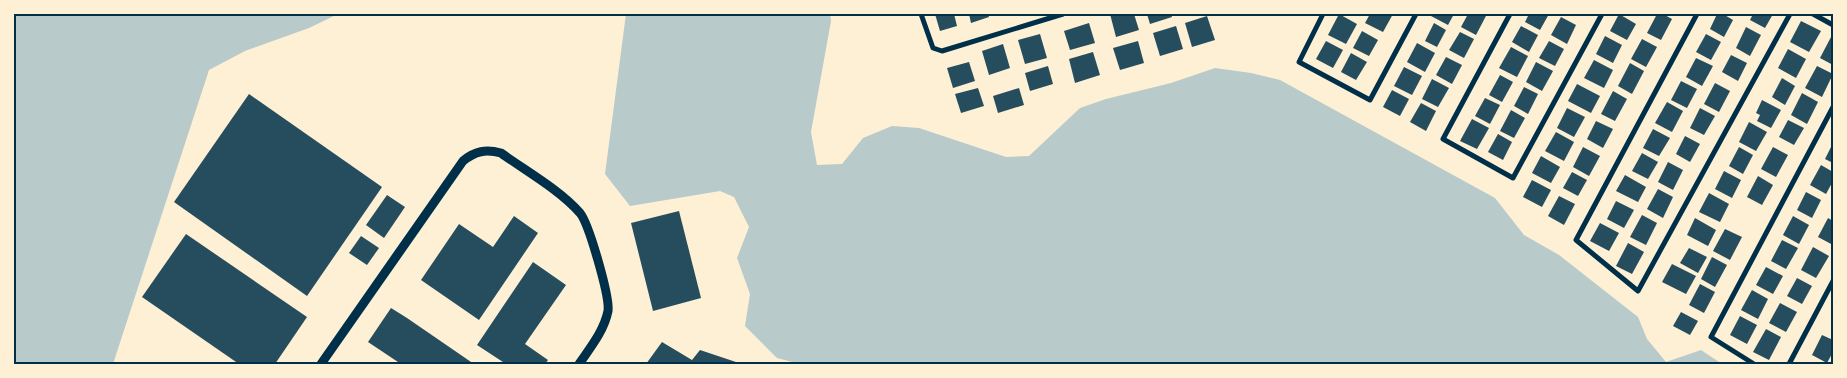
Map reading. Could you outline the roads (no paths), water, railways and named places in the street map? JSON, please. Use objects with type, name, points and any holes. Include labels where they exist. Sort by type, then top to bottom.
[{"type":"street","points":[[921,14],[933,48],[942,51],[1063,14]]},
{"type":"street","points":[[1323,14],[1299,62],[1370,100],[1416,14]]},
{"type":"street","points":[[1510,14],[1442,139],[1513,178],[1602,14]]},
{"type":"street","points":[[1697,14],[1576,240],[1638,291],[1790,14]]},
{"type":"street","points":[[1813,14],[1833,25]]},
{"type":"street","points":[[1754,364],[1711,337],[1833,107]]},
{"type":"street","points":[[321,364],[463,161],[471,154],[490,150],[501,153],[564,198],[581,214],[589,230],[608,309],[603,327],[579,364]]},
{"type":"street","points":[[1788,364],[1833,281]]}]
